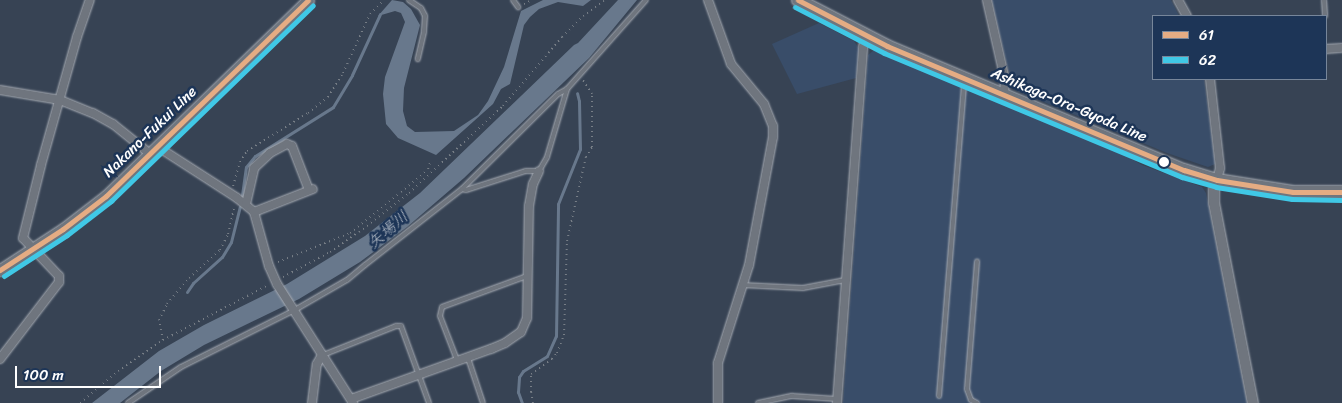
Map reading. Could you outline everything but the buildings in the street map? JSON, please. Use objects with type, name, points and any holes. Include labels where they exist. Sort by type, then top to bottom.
[{"type":"main road","name":"Nakano-Fukui Line","points":[[0,270],[33,250],[106,196],[308,0]]},
{"type":"main road","name":"Ashikaga-Ora-Gyoda Line","points":[[798,0],[866,36],[1151,158],[1217,180],[1293,192],[1342,192]]},
{"type":"street","points":[[0,359],[59,282],[59,276],[23,238],[40,164],[60,100],[76,37],[90,0]]},
{"type":"street","points":[[708,0],[731,64],[764,104],[773,126],[773,137],[761,208],[742,285],[718,363],[718,403]]},
{"type":"street","points":[[987,0],[1005,80],[1004,95]]},
{"type":"street","points":[[1178,0],[1186,15]]},
{"type":"street","points":[[837,401],[863,47],[866,36]]},
{"type":"street","points":[[1327,49],[1342,48]]},
{"type":"street","points":[[1210,80],[1220,168],[1214,190],[1214,203],[1253,403]]},
{"type":"street","points":[[0,90],[60,100],[93,113],[246,204],[254,212],[269,266],[276,282],[352,401],[505,343],[521,332],[527,318],[529,206],[533,184],[539,171]]},
{"type":"street","points":[[246,204],[254,168],[270,153],[287,144],[292,146],[311,189],[254,212]]},
{"type":"street","points":[[312,403],[317,364],[322,355]]},
{"type":"lane","points":[[409,0],[422,8],[425,16],[424,32],[418,59]]},
{"type":"lane","points":[[513,0],[518,7]]},
{"type":"lane","points":[[130,402],[181,367],[293,310],[347,280],[462,189],[558,94],[567,89],[646,0]]},
{"type":"lane","points":[[1324,0],[1325,15]]},
{"type":"lane","points":[[940,396],[964,87],[968,80]]},
{"type":"lane","points":[[462,189],[466,190],[526,171],[539,171],[547,157],[567,89]]},
{"type":"lane","points":[[977,261],[967,389],[971,400],[977,403]]},
{"type":"lane","points":[[457,360],[440,316],[442,307],[528,276]]},
{"type":"lane","points":[[742,285],[803,288],[846,280]]},
{"type":"lane","points":[[322,355],[396,326],[401,326],[429,403]]},
{"type":"lane","points":[[468,356],[483,403]]},
{"type":"lane","points":[[758,403],[792,396],[837,401]]},
{"type":"path","points":[[230,193],[240,162],[247,150],[308,113],[333,92],[370,14],[384,0]]},
{"type":"path","points":[[518,7],[532,0]]},
{"type":"path","points":[[80,403],[118,371],[163,340],[276,282],[337,247],[409,193],[503,106],[562,37],[583,16],[604,0]]},
{"type":"path","points":[[533,403],[531,374],[552,359],[557,353],[564,335],[567,241],[586,157],[592,147],[592,94],[579,75]]},
{"type":"path","points":[[269,266],[350,233],[428,169],[430,163]]},
{"type":"path","points":[[163,340],[160,320],[167,304],[189,278],[224,243],[237,198]]},
{"type":"shaded area","points":[[992,0],[1171,0],[1178,15],[1152,15],[1152,80],[1204,80],[1215,164],[1208,167],[1167,153],[1015,90],[1012,86]]},
{"type":"shaded area","points":[[819,23],[854,41],[859,49],[856,78],[797,94],[772,44]]},
{"type":"shaded area","points":[[874,50],[1046,120],[1123,154],[1142,165],[1202,187],[1206,193],[1247,403],[843,403],[868,55]]},
{"type":"water","points":[[392,0],[403,2],[411,9],[420,25],[404,88],[403,111],[407,126],[415,132],[454,131],[478,115],[488,101],[504,67],[521,11],[543,0],[591,0],[583,6],[558,2],[539,9],[530,17],[524,25],[510,84],[501,89],[493,104],[436,155],[398,138],[386,124],[383,94],[385,77],[405,22],[401,13],[395,11],[378,16]]},
{"type":"water","name":"矢場川","points":[[618,0],[637,0],[589,58],[464,178],[407,227],[360,262],[299,299],[204,345],[161,371],[120,403],[92,403],[159,351],[204,325],[287,284],[365,236],[420,193],[578,43]]},
{"type":"waterway","points":[[242,195],[246,167],[255,156],[333,107],[352,75],[380,14]]},
{"type":"waterway","points":[[522,403],[518,392],[519,377],[523,371],[547,356],[556,336],[558,204],[580,149],[579,101],[577,93]]},
{"type":"waterway","points":[[187,292],[193,283],[222,257],[231,242],[240,207]]},
{"type":"transit line","name":"61","points":[[0,270],[63,229],[106,196],[308,0]]},
{"type":"transit line","name":"61","points":[[798,0],[887,46],[1184,170],[1217,180],[1293,192],[1342,192]]},
{"type":"transit line","name":"62","points":[[4,276],[67,235],[111,201],[313,5]]},
{"type":"transit line","name":"62","points":[[795,7],[884,53],[1182,177],[1216,187],[1292,199],[1342,200]]}]
